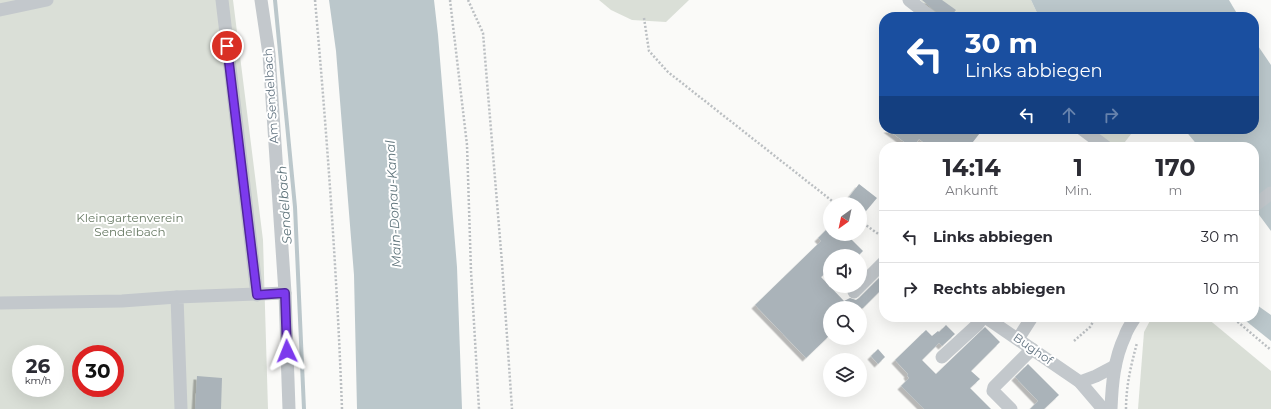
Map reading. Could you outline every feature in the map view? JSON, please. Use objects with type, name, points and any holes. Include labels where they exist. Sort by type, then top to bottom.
[{"type":"street","points":[[0,10],[47,0]]},
{"type":"street","points":[[222,0],[257,295]]},
{"type":"street","name":"Am Sendelbach","points":[[261,0],[269,54],[285,293],[289,409]]},
{"type":"street","points":[[909,0],[925,12]]},
{"type":"street","points":[[1089,134],[1099,142]]},
{"type":"street","points":[[1259,202],[1271,194]]},
{"type":"street","points":[[867,280],[879,267]]},
{"type":"street","points":[[0,303],[122,301],[177,297],[285,293]]},
{"type":"street","points":[[177,297],[181,409]]},
{"type":"street","points":[[942,357],[980,322]]},
{"type":"street","name":"Bughof","points":[[992,322],[1080,382],[1103,409]]},
{"type":"street","points":[[1018,339],[1029,322]]},
{"type":"street","points":[[1111,409],[1115,366],[1125,336],[1132,322]]},
{"type":"street","points":[[1011,409],[993,391],[994,387],[1032,349]]},
{"type":"street","points":[[1080,382],[1115,366]]},
{"type":"path","points":[[315,0],[327,142],[338,309],[342,409]]},
{"type":"path","points":[[450,0],[467,145],[471,271],[479,409]]},
{"type":"path","points":[[468,0],[482,33],[500,241],[512,409]]},
{"type":"path","points":[[644,18],[649,51],[668,72],[827,197]]},
{"type":"path","points":[[867,226],[879,234]]},
{"type":"path","points":[[1074,341],[1090,327],[1093,322]]},
{"type":"path","points":[[1238,322],[1271,350]]},
{"type":"path","points":[[1126,409],[1126,394],[1131,366],[1140,336]]},
{"type":"green space","name":"Kleingartenverein Sendelbach","points":[[0,0],[233,0],[263,240],[268,409],[0,409]]},
{"type":"green space","points":[[599,0],[689,0],[666,22],[632,20],[611,10]]},
{"type":"green space","points":[[920,0],[1031,0],[1037,12],[936,12]]},
{"type":"green space","points":[[1094,134],[1131,134],[1125,142],[1105,142]]},
{"type":"green space","points":[[1149,322],[1212,322],[1271,371],[1271,409],[1138,409],[1144,332]]},
{"type":"water","name":"Main-Donau-Kanal","points":[[329,0],[434,0],[457,267],[462,409],[357,409],[354,275],[336,51]]},
{"type":"water","points":[[1031,0],[1229,0],[1236,12],[1037,12]]},
{"type":"water","points":[[1259,47],[1271,65],[1271,231],[1259,215],[1259,142],[1195,142],[1188,134],[1259,134]]},
{"type":"water","points":[[1259,307],[1271,315],[1271,341],[1247,322],[1259,322]]},
{"type":"building","points":[[922,0],[942,0],[956,10],[954,12],[936,12]]},
{"type":"building","points":[[894,134],[979,134],[973,142],[923,142],[919,139],[917,142],[904,142]]},
{"type":"building","points":[[859,184],[877,198],[867,210],[867,197],[849,197]]},
{"type":"building","points":[[823,233],[823,241],[853,241],[861,249],[823,249],[823,275],[821,277],[823,279],[823,293],[836,293],[844,301],[823,301],[823,342],[806,358],[755,305],[821,241],[818,238]]},
{"type":"building","points":[[879,278],[879,292],[867,304],[867,301],[844,301],[850,298],[856,300],[864,293],[867,293],[867,290]]},
{"type":"building","points":[[946,325],[955,334],[942,346],[939,343],[922,360],[936,374],[985,327],[1000,342],[971,371],[980,379],[970,388],[991,409],[924,409],[901,386],[909,378],[907,375],[908,374],[895,360],[926,330],[932,336]]},
{"type":"building","points":[[878,349],[885,357],[878,364],[871,356]]},
{"type":"building","points":[[1028,364],[1059,395],[1044,409],[1030,409],[1038,401],[1015,377]]},
{"type":"building","points":[[197,376],[222,378],[221,409],[195,409]]},
{"type":"waterway","name":"Sendelbach","points":[[275,0],[295,207],[304,409]]},
{"type":"route","points":[[227,46],[257,295],[285,293],[287,351]]}]
